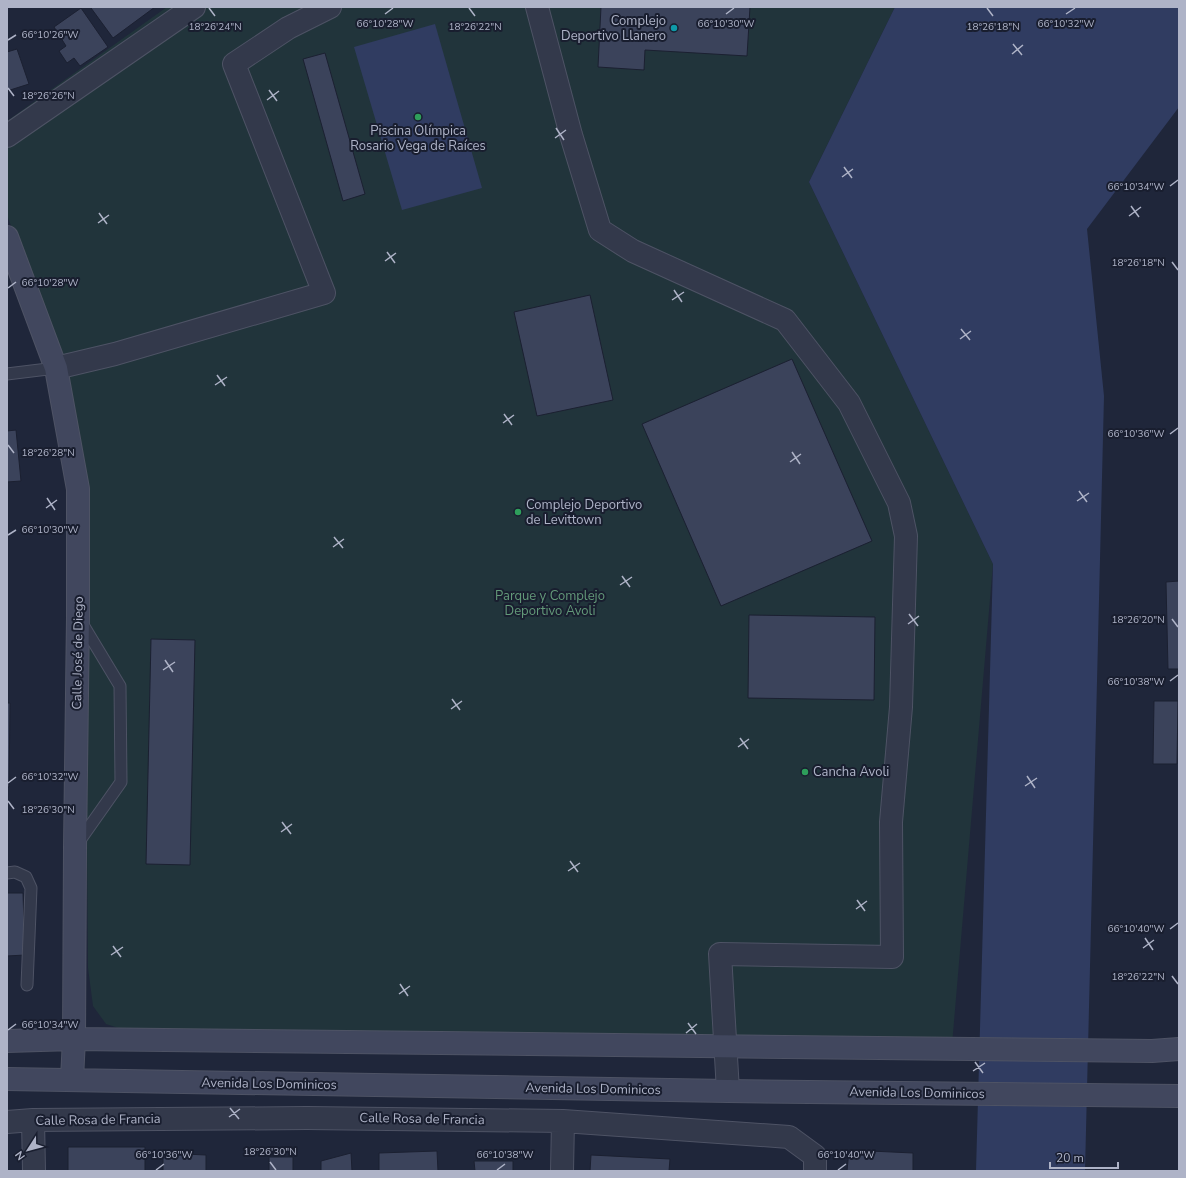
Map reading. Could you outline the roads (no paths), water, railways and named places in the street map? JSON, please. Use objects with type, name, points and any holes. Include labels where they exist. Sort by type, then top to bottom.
[{"type":"street","points":[[7,136],[194,7]]},
{"type":"street","points":[[56,368],[115,354],[324,293],[234,64],[288,28],[330,7]]},
{"type":"street","points":[[537,7],[571,135],[600,230],[633,251],[785,320],[849,404],[899,502],[906,536],[901,707],[890,822],[892,957],[720,954],[724,1047],[728,1091]]},
{"type":"street","name":"Calle José de Diego","points":[[7,237],[56,368],[78,489],[74,1039],[72,1079]]},
{"type":"street","points":[[7,1041],[74,1039],[1152,1051],[1179,1049]]},
{"type":"street","name":"Avenida Los Dominicos","points":[[7,1079],[72,1079],[310,1085],[1176,1096]]},
{"type":"street","name":"Calle Rosa de Francia","points":[[7,1122],[33,1120],[307,1118],[563,1121],[789,1138],[815,1156],[815,1171]]},
{"type":"street","points":[[33,1120],[34,1171]]},
{"type":"street","points":[[562,1171],[563,1121]]},
{"type":"lane","points":[[7,374],[56,368]]},
{"type":"lane","points":[[75,848],[121,782],[120,686],[78,617]]},
{"type":"lane","points":[[7,872],[15,872],[26,876],[31,888],[27,985]]},
{"type":"water","points":[[895,7],[1179,7],[1179,107],[1087,229],[1104,396],[1085,1171],[976,1171],[993,564],[809,182]]},
{"type":"water","name":"Piscina Olímpica Rosario Vega de Raíces","points":[[435,24],[482,188],[402,210],[354,47]]},
{"type":"place","name":"Complejo Deportivo Llanero","points":[[674,28]]},
{"type":"place","name":"Piscina Olímpica Rosario Vega de Raíces","points":[[418,117]]},
{"type":"place","name":"Complejo Deportivo de Levittown","points":[[518,512]]},
{"type":"place","name":"Cancha Avoli","points":[[805,772]]},
{"type":"park label","name":"Parque y Complejo Deportivo Avoli","points":[[550,604]]}]
